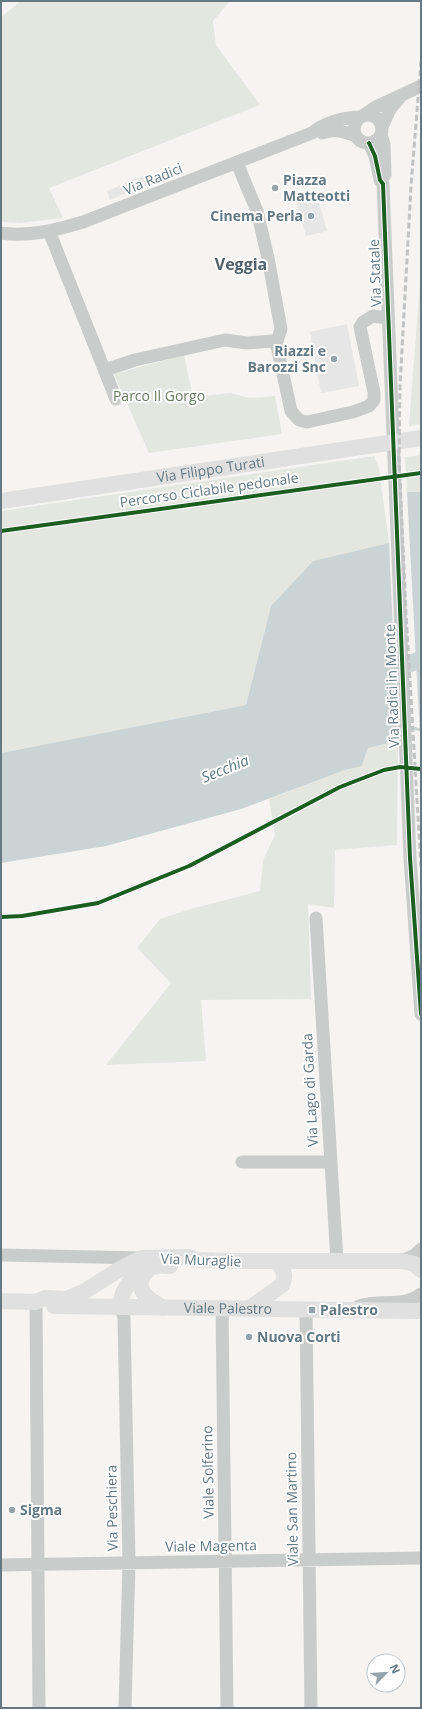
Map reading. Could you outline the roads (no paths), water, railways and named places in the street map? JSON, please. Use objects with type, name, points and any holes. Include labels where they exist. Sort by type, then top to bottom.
[{"type":"main road","name":"Via Filippo Turati","points":[[1,501],[421,438]]},
{"type":"main road","name":"Via Muraglie","points":[[142,1258],[190,1257],[194,1260],[235,1261],[402,1261],[414,1264],[421,1270]]},
{"type":"main road","name":"Viale Palestro","points":[[36,1302],[44,1298],[66,1298],[84,1291],[120,1269],[142,1258]]},
{"type":"main road","points":[[120,1307],[120,1302],[127,1286],[142,1266],[155,1262],[192,1262],[194,1260]]},
{"type":"main road","points":[[163,1308],[143,1293],[140,1285],[141,1278],[149,1269],[157,1266],[228,1266],[235,1261]]},
{"type":"main road","points":[[250,1308],[282,1285],[285,1280],[285,1274],[277,1261]]},
{"type":"main road","name":"Viale Palestro","points":[[1,1301],[36,1302],[46,1306],[421,1311]]},
{"type":"street","points":[[356,136],[354,128],[357,120],[362,116],[376,107],[421,86]]},
{"type":"street","points":[[312,133],[340,130],[356,136],[362,142],[369,143],[376,141],[390,109],[404,93]]},
{"type":"street","points":[[312,133],[318,128],[350,117],[368,115],[377,118],[381,131]]},
{"type":"street","name":"Via Statale","points":[[381,131],[384,144],[386,180],[383,184]]},
{"type":"street","name":"Via Radici","points":[[1,233],[24,235],[49,231],[83,222],[126,207],[312,133]]},
{"type":"street","name":"Via Statale","points":[[369,143],[375,156],[380,180],[383,184],[392,404]]},
{"type":"street","points":[[237,162],[257,211],[281,328],[276,344],[291,411],[299,420],[307,422],[353,412],[368,406],[374,400],[374,392],[360,327],[363,322],[373,316],[388,318]]},
{"type":"street","points":[[49,231],[116,399]]},
{"type":"street","points":[[105,370],[135,360],[225,340],[247,343],[266,340],[272,341],[276,344]]},
{"type":"street","name":"Via Radici in Monte","points":[[392,404],[410,858],[421,1014]]},
{"type":"street","name":"Via Lago di Garda","points":[[316,918],[337,1261]]},
{"type":"street","points":[[242,1162],[330,1162]]},
{"type":"street","points":[[402,1261],[416,1254],[421,1249]]},
{"type":"street","name":"Via Muraglie","points":[[1,1255],[142,1258]]},
{"type":"street","points":[[350,1310],[370,1302],[399,1302],[410,1300],[421,1294]]},
{"type":"street","points":[[36,1302],[39,1708]]},
{"type":"street","name":"Via Peschiera","points":[[120,1307],[124,1318],[129,1562],[125,1708]]},
{"type":"street","name":"Viale Solferino","points":[[222,1308],[227,1708]]},
{"type":"street","name":"Viale San Martino","points":[[306,1310],[311,1708]]},
{"type":"street","name":"Viale Magenta","points":[[1,1565],[421,1558]]},
{"type":"water","points":[[407,492],[421,492],[421,754]]},
{"type":"water","points":[[389,543],[398,741],[368,748],[362,766],[345,770],[241,809],[106,846],[1,863],[1,753],[246,705],[271,606],[313,561]]},
{"type":"waterway","name":"Secchia","points":[[378,686],[388,673],[421,659]]},
{"type":"waterway","points":[[409,727],[421,730]]},
{"type":"railway","points":[[421,61],[411,186],[400,386],[399,458],[406,613],[421,868]]},
{"type":"place","name":"Piazza Matteotti","points":[[275,188]]},
{"type":"place","name":"Cinema Perla","points":[[311,216]]},
{"type":"place","name":"Riazzi e Barozzi Snc","points":[[334,359]]},
{"type":"place","name":"Palestro","points":[[312,1310]]},
{"type":"place","name":"Nuova Corti","points":[[249,1337]]},
{"type":"place","name":"Sigma","points":[[12,1510]]},
{"type":"district","name":"Veggia","points":[[241,264]]},
{"type":"park label","name":"Parco Il Gorgo","points":[[159,396]]}]
